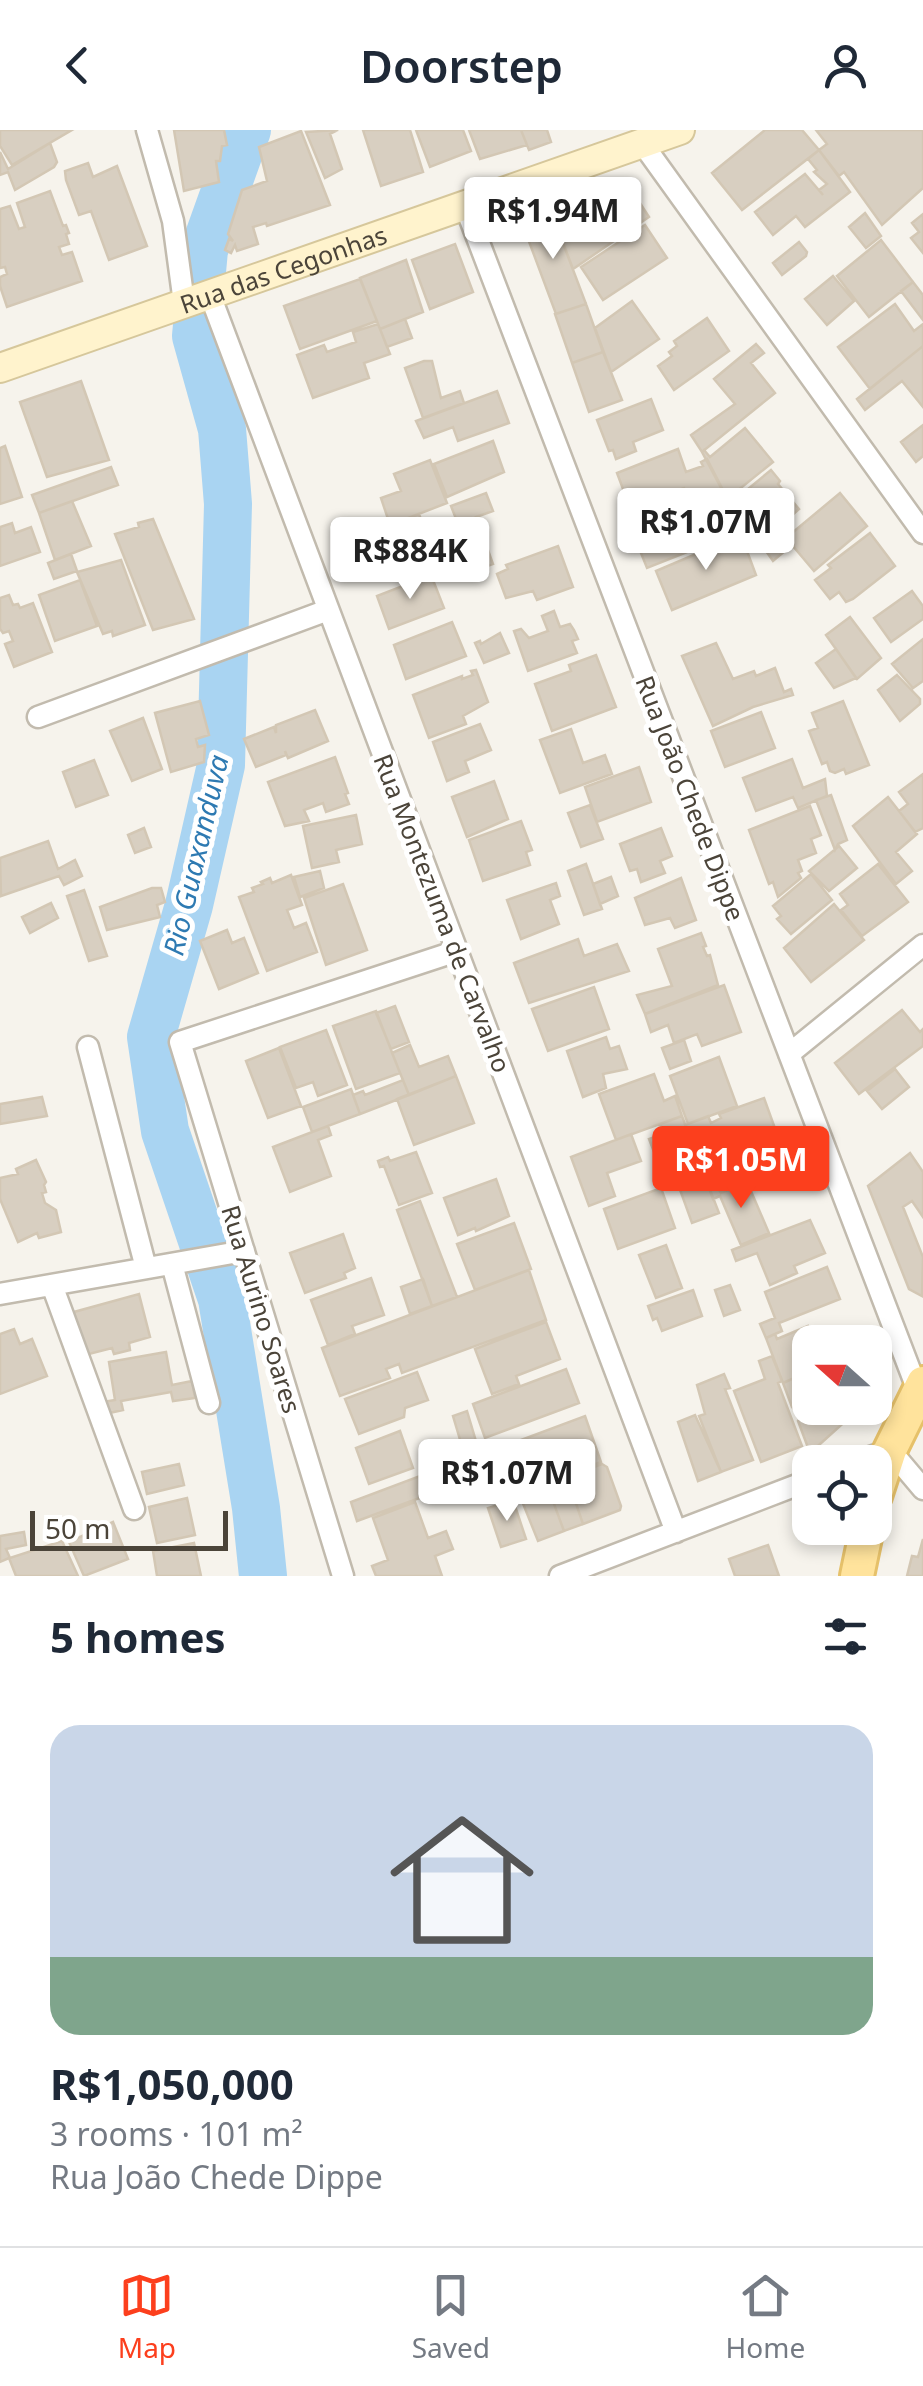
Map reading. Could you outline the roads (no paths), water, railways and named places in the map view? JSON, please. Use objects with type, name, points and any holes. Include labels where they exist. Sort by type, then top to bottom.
[{"type":"main road","name":"Rua das Cegonhas","points":[[0,368],[680,130]]},
{"type":"main road","points":[[892,1446],[921,1387]]},
{"type":"main road","points":[[857,1576],[864,1545]]},
{"type":"street","name":"Rua Montezuma de Carvalho","points":[[147,130],[197,299],[328,610],[676,1532]]},
{"type":"street","points":[[642,143],[923,533]]},
{"type":"street","name":"Rua João Chede Dippe","points":[[465,206],[789,1054],[921,1387]]},
{"type":"street","points":[[38,717],[328,610]]},
{"type":"street","points":[[789,1054],[923,945]]},
{"type":"street","name":"Rua Aurino Soares","points":[[343,1576],[234,1253],[180,1042],[457,951]]},
{"type":"street","points":[[88,1047],[146,1268]]},
{"type":"street","points":[[0,1294],[234,1253]]},
{"type":"street","points":[[172,1264],[209,1403]]},
{"type":"street","points":[[52,1285],[134,1509]]},
{"type":"street","points":[[892,1452],[923,1489]]},
{"type":"street","points":[[560,1576],[792,1487]]},
{"type":"waterway","name":"Rio Guaxanduva","points":[[247,130],[204,250],[196,336],[222,429],[228,504],[221,765],[189,905],[151,1037],[165,1131],[222,1299],[256,1508],[263,1576]]}]
